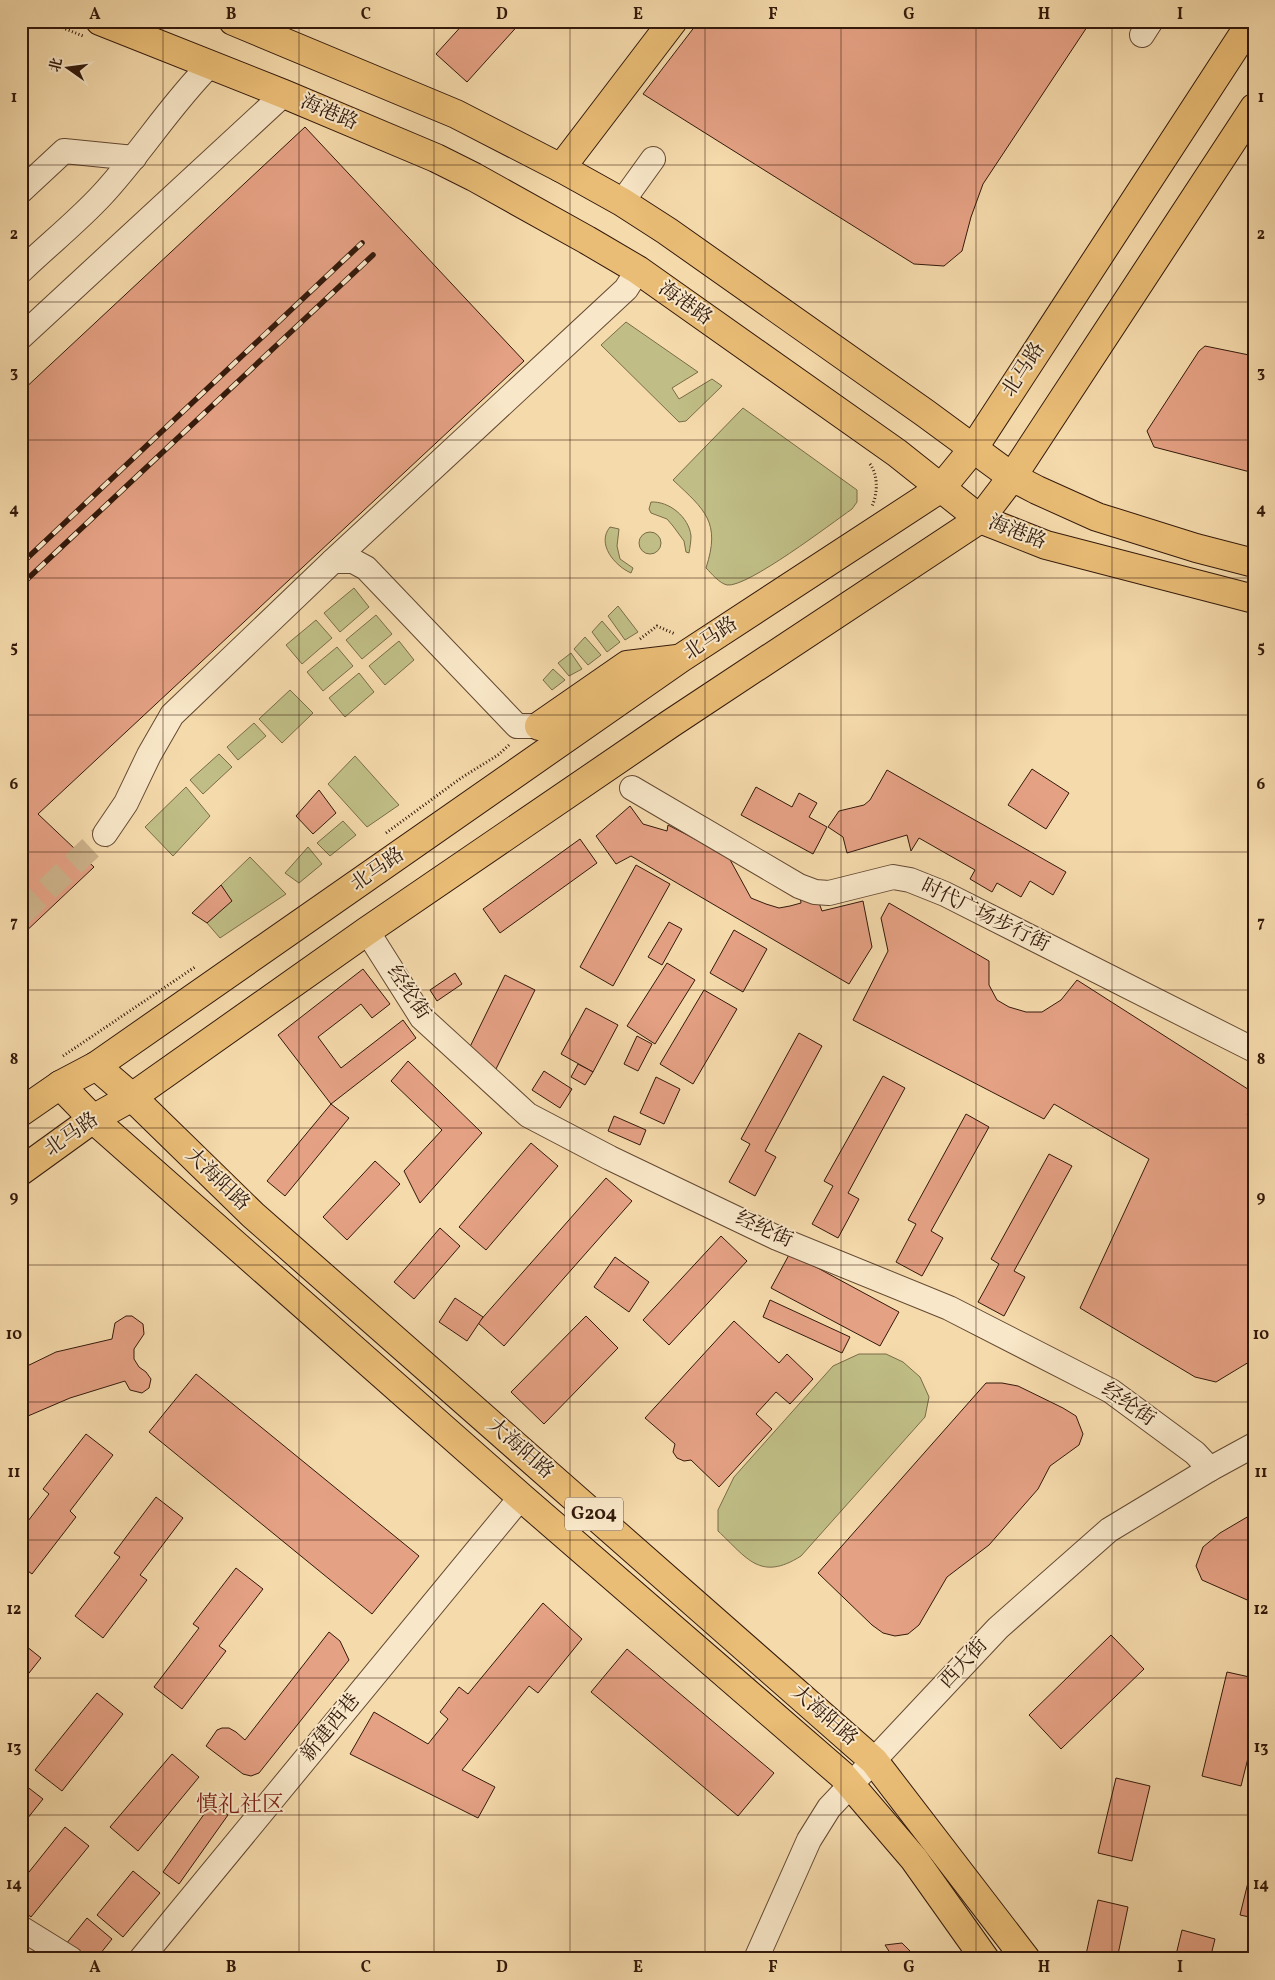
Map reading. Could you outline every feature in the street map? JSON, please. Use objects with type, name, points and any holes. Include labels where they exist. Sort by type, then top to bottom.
[{"type":"main road","points":[[233,21],[456,114],[622,202],[667,231],[1012,477],[1097,517],[1204,550],[1254,563]]},
{"type":"main road","points":[[560,168],[674,21]]},
{"type":"main road","name":"北马路","points":[[21,1112],[60,1085],[96,1066],[679,646],[941,488],[973,449],[1248,23]]},
{"type":"main road","name":"海港路","points":[[95,30],[210,65],[284,94],[474,177],[638,270],[896,452],[980,519],[1046,545],[1254,599]]},
{"type":"main road","name":"北马路","points":[[21,1171],[93,1119],[132,1097],[367,931],[670,724],[980,519],[1012,477],[1254,108]]},
{"type":"main road","points":[[539,726],[627,665],[679,646]]},
{"type":"main road","name":"大海阳路","points":[[96,1066],[132,1097],[253,1215],[874,1761],[1026,1959]]},
{"type":"main road","name":"大海阳路","points":[[60,1085],[93,1119],[851,1785],[914,1859],[985,1959]]},
{"type":"street","points":[[21,270],[102,195],[134,158],[193,81],[210,65]]},
{"type":"street","points":[[21,337],[284,94]]},
{"type":"street","points":[[21,191],[64,151],[134,158]]},
{"type":"street","points":[[622,202],[653,158]]},
{"type":"street","points":[[105,834],[126,803],[149,755],[172,715],[339,555],[626,289],[638,270]]},
{"type":"street","points":[[339,555],[359,551],[375,559],[528,718],[539,726]]},
{"type":"street","name":"时代广场步行街","points":[[632,788],[799,886],[815,892],[829,893],[893,877],[910,880],[945,894],[1254,1050]]},
{"type":"street","name":"经纶街","points":[[367,931],[422,1018],[528,1116],[610,1158],[777,1238],[949,1308],[1111,1391],[1195,1453],[1210,1469]]},
{"type":"street","name":"西大街","points":[[756,1959],[809,1840],[829,1808],[998,1628],[1109,1530],[1210,1469],[1254,1446]]},
{"type":"street","name":"新建西巷","points":[[141,1959],[521,1497]]},
{"type":"street","points":[[21,1928],[72,1959]]},
{"type":"path","points":[[46,21],[95,30]]},
{"type":"path","points":[[866,459],[872,467],[876,478],[874,501],[870,510]]},
{"type":"path","points":[[634,644],[658,626],[679,646]]},
{"type":"path","points":[[381,837],[461,778],[498,755],[512,742]]},
{"type":"path","points":[[62,1057],[201,962]]},
{"type":"shaded area","points":[[626,322],[698,372],[672,388],[679,399],[712,379],[722,386],[686,421],[679,422],[601,345]]},
{"type":"shaded area","points":[[743,408],[857,490],[857,502],[852,509],[770,566],[737,583],[727,585],[718,580],[706,568],[712,539],[711,528],[707,518],[694,500],[673,480]]},
{"type":"shaded area","points":[[651,502],[665,504],[682,517],[691,536],[689,553],[686,552],[684,541],[667,519],[651,513],[649,509]]},
{"type":"shaded area","points":[[610,527],[619,529],[617,546],[620,559],[633,568],[631,573],[619,565],[609,554],[605,540]]},
{"type":"shaded area","points":[[650,532],[658,535],[661,543],[658,551],[650,554],[642,551],[639,543],[642,535]]},
{"type":"shaded area","points":[[354,588],[369,607],[340,632],[324,613]]},
{"type":"shaded area","points":[[618,606],[638,632],[625,640],[608,616]]},
{"type":"shaded area","points":[[376,615],[392,634],[362,659],[346,640]]},
{"type":"shaded area","points":[[316,620],[332,638],[302,664],[286,645]]},
{"type":"shaded area","points":[[602,621],[620,642],[607,652],[592,632]]},
{"type":"shaded area","points":[[585,637],[601,655],[588,665],[574,649]]},
{"type":"shaded area","points":[[399,641],[414,660],[385,685],[369,666]]},
{"type":"shaded area","points":[[337,647],[353,666],[323,691],[307,672]]},
{"type":"shaded area","points":[[571,653],[582,669],[569,676],[558,663]]},
{"type":"shaded area","points":[[553,669],[565,680],[552,690],[543,680]]},
{"type":"shaded area","points":[[359,673],[374,692],[345,717],[329,698]]},
{"type":"shaded area","points":[[290,690],[313,713],[282,743],[259,719]]},
{"type":"shaded area","points":[[254,723],[266,736],[238,760],[227,747]]},
{"type":"shaded area","points":[[219,754],[232,767],[203,794],[190,780]]},
{"type":"shaded area","points":[[355,756],[399,805],[367,827],[328,784]]},
{"type":"shaded area","points":[[186,787],[210,816],[173,856],[145,827]]},
{"type":"shaded area","points":[[343,821],[356,835],[330,856],[317,843]]},
{"type":"shaded area","points":[[308,847],[322,864],[299,883],[285,873]]},
{"type":"shaded area","points":[[250,857],[286,894],[220,938],[207,923],[231,901],[221,885]]},
{"type":"shaded area","points":[[859,1354],[886,1354],[903,1362],[920,1377],[929,1397],[925,1417],[801,1556],[775,1567],[764,1567],[755,1563],[746,1558],[718,1531],[718,1510],[734,1477],[833,1366]]},
{"type":"building","points":[[466,21],[522,21],[467,82],[436,54]]},
{"type":"building","points":[[699,21],[1091,21],[983,184],[971,217],[962,251],[944,266],[914,264],[643,94]]},
{"type":"building","points":[[305,127],[524,361],[38,814],[94,867],[21,936],[21,392]]},
{"type":"building","points":[[1205,346],[1254,356],[1254,473],[1154,447],[1147,431],[1199,351]]},
{"type":"building","points":[[1032,769],[1069,793],[1046,829],[1008,805]]},
{"type":"building","points":[[887,770],[1066,872],[1053,895],[1030,881],[1021,897],[997,883],[992,892],[970,879],[975,870],[919,838],[911,851],[907,835],[847,853],[843,837],[828,827],[839,811],[864,805],[870,800]]},
{"type":"building","points":[[756,787],[792,807],[799,793],[817,803],[809,817],[827,827],[813,854],[741,815]]},
{"type":"building","points":[[319,790],[336,813],[313,834],[296,816]]},
{"type":"building","points":[[630,806],[643,824],[667,831],[668,825],[728,856],[751,898],[779,908],[801,903],[800,896],[816,895],[822,911],[863,901],[872,947],[849,984],[631,856],[616,864],[596,836]]},
{"type":"building","points":[[580,839],[597,863],[500,933],[483,909]]},
{"type":"building","points":[[636,865],[670,884],[613,986],[580,967]]},
{"type":"building","points":[[221,885],[232,901],[207,923],[192,913]]},
{"type":"building","points":[[889,903],[989,961],[989,985],[997,1000],[1009,1007],[1026,1012],[1042,1012],[1061,1000],[1077,980],[1254,1093],[1254,1104],[1247,1115],[1254,1117],[1254,1359],[1216,1382],[1195,1377],[1080,1308],[1149,1159],[1054,1104],[1044,1119],[853,1020],[888,951],[881,918]]},
{"type":"building","points":[[669,922],[682,929],[662,965],[648,957]]},
{"type":"building","points":[[734,930],[767,949],[743,992],[710,973]]},
{"type":"building","points":[[667,963],[695,980],[655,1044],[627,1026]]},
{"type":"building","points":[[363,969],[390,1004],[372,1018],[361,1004],[318,1037],[341,1068],[403,1020],[416,1038],[331,1104],[278,1035]]},
{"type":"building","points":[[455,973],[462,984],[437,1001],[430,990]]},
{"type":"building","points":[[505,975],[535,990],[496,1069],[466,1055]]},
{"type":"building","points":[[704,990],[737,1009],[693,1084],[660,1064]]},
{"type":"building","points":[[586,1008],[618,1025],[593,1072],[561,1054]]},
{"type":"building","points":[[799,1033],[822,1046],[765,1151],[776,1157],[755,1196],[729,1182],[750,1144],[741,1139]]},
{"type":"building","points":[[637,1036],[652,1044],[638,1071],[624,1064]]},
{"type":"building","points":[[408,1061],[482,1133],[420,1203],[404,1171],[442,1130],[391,1081]]},
{"type":"building","points":[[578,1064],[593,1072],[585,1085],[571,1077]]},
{"type":"building","points":[[544,1071],[572,1089],[560,1108],[532,1090]]},
{"type":"building","points":[[883,1076],[905,1088],[848,1193],[859,1199],[838,1238],[812,1224],[833,1186],[824,1181]]},
{"type":"building","points":[[656,1077],[680,1089],[664,1124],[640,1113]]},
{"type":"building","points":[[331,1104],[349,1118],[285,1196],[267,1181]]},
{"type":"building","points":[[966,1114],[989,1127],[931,1231],[943,1238],[922,1276],[896,1262],[916,1224],[908,1220]]},
{"type":"building","points":[[614,1116],[646,1130],[640,1145],[608,1131]]},
{"type":"building","points":[[531,1143],[558,1166],[486,1250],[459,1227]]},
{"type":"building","points":[[1049,1154],[1072,1166],[1014,1271],[1025,1277],[1004,1316],[978,1302],[999,1264],[991,1259]]},
{"type":"building","points":[[375,1161],[400,1184],[347,1240],[323,1217]]},
{"type":"building","points":[[606,1178],[632,1201],[504,1346],[478,1323]]},
{"type":"building","points":[[440,1228],[460,1246],[414,1299],[394,1282]]},
{"type":"building","points":[[721,1236],[747,1261],[669,1345],[643,1320]]},
{"type":"building","points":[[790,1253],[899,1312],[880,1346],[771,1288]]},
{"type":"building","points":[[615,1257],[649,1282],[629,1312],[594,1287]]},
{"type":"building","points":[[455,1298],[483,1317],[467,1341],[439,1322]]},
{"type":"building","points":[[770,1300],[850,1337],[842,1353],[763,1317]]},
{"type":"building","points":[[126,1316],[132,1316],[143,1324],[144,1334],[134,1349],[134,1359],[151,1379],[149,1388],[142,1393],[130,1390],[125,1381],[70,1398],[21,1419],[21,1369],[56,1352],[112,1339],[115,1323]]},
{"type":"building","points":[[586,1316],[618,1348],[544,1424],[511,1392]]},
{"type":"building","points":[[734,1321],[779,1363],[787,1354],[813,1379],[790,1404],[776,1392],[756,1414],[772,1429],[719,1487],[691,1460],[684,1461],[677,1458],[673,1452],[675,1444],[645,1418]]},
{"type":"building","points":[[196,1374],[419,1556],[372,1614],[149,1432]]},
{"type":"building","points":[[986,1383],[1018,1386],[1076,1416],[1083,1434],[1079,1445],[1050,1466],[1038,1489],[989,1545],[947,1577],[919,1625],[908,1634],[895,1636],[883,1633],[872,1625],[818,1573]]},
{"type":"building","points":[[86,1434],[113,1455],[70,1511],[76,1517],[32,1574],[21,1566],[21,1530],[49,1494],[43,1489]]},
{"type":"building","points":[[156,1497],[183,1518],[140,1575],[147,1580],[103,1638],[75,1616],[120,1557],[114,1553]]},
{"type":"building","points":[[1254,1513],[1254,1603],[1202,1580],[1196,1566],[1203,1547],[1220,1533]]},
{"type":"building","points":[[236,1568],[263,1589],[219,1646],[226,1651],[182,1709],[154,1687],[199,1628],[193,1624]]},
{"type":"building","points":[[543,1603],[582,1639],[538,1693],[529,1686],[462,1770],[495,1787],[478,1818],[350,1754],[374,1712],[428,1744],[448,1719],[440,1712],[459,1687],[468,1694]]},
{"type":"building","points":[[329,1632],[340,1641],[349,1660],[259,1773],[251,1776],[243,1774],[206,1746],[217,1730],[222,1728],[229,1728],[245,1740]]},
{"type":"building","points":[[1111,1635],[1144,1669],[1061,1749],[1029,1715]]},
{"type":"building","points":[[21,1642],[41,1658],[21,1683]]},
{"type":"building","points":[[627,1649],[774,1773],[738,1816],[591,1692]]},
{"type":"building","points":[[1227,1672],[1254,1678],[1254,1734],[1241,1786],[1202,1776]]},
{"type":"building","points":[[97,1693],[123,1714],[62,1791],[35,1770]]},
{"type":"building","points":[[172,1754],[199,1777],[138,1851],[110,1827]]},
{"type":"building","points":[[1116,1778],[1150,1786],[1132,1861],[1098,1853]]},
{"type":"building","points":[[21,1782],[43,1799],[23,1824],[21,1822]]},
{"type":"building","points":[[212,1803],[228,1815],[179,1884],[163,1872]]},
{"type":"building","points":[[65,1827],[89,1846],[31,1917],[21,1909],[21,1882]]},
{"type":"building","points":[[1254,1858],[1254,1918],[1240,1915]]},
{"type":"building","points":[[133,1871],[160,1893],[123,1937],[97,1915]]},
{"type":"building","points":[[1098,1900],[1128,1907],[1117,1959],[1085,1959]]},
{"type":"building","points":[[87,1918],[112,1939],[96,1959],[84,1959],[66,1944]]},
{"type":"building","points":[[1182,1930],[1215,1939],[1210,1959],[1175,1959]]},
{"type":"building","points":[[902,1943],[918,1959],[894,1959],[885,1945]]},
{"type":"tunnel","points":[[21,914],[105,834]]},
{"type":"railway","points":[[21,564],[362,243]]},
{"type":"railway","points":[[21,585],[373,255]]},
{"type":"district","name":"慎礼社区","points":[[240,1805]]}]
